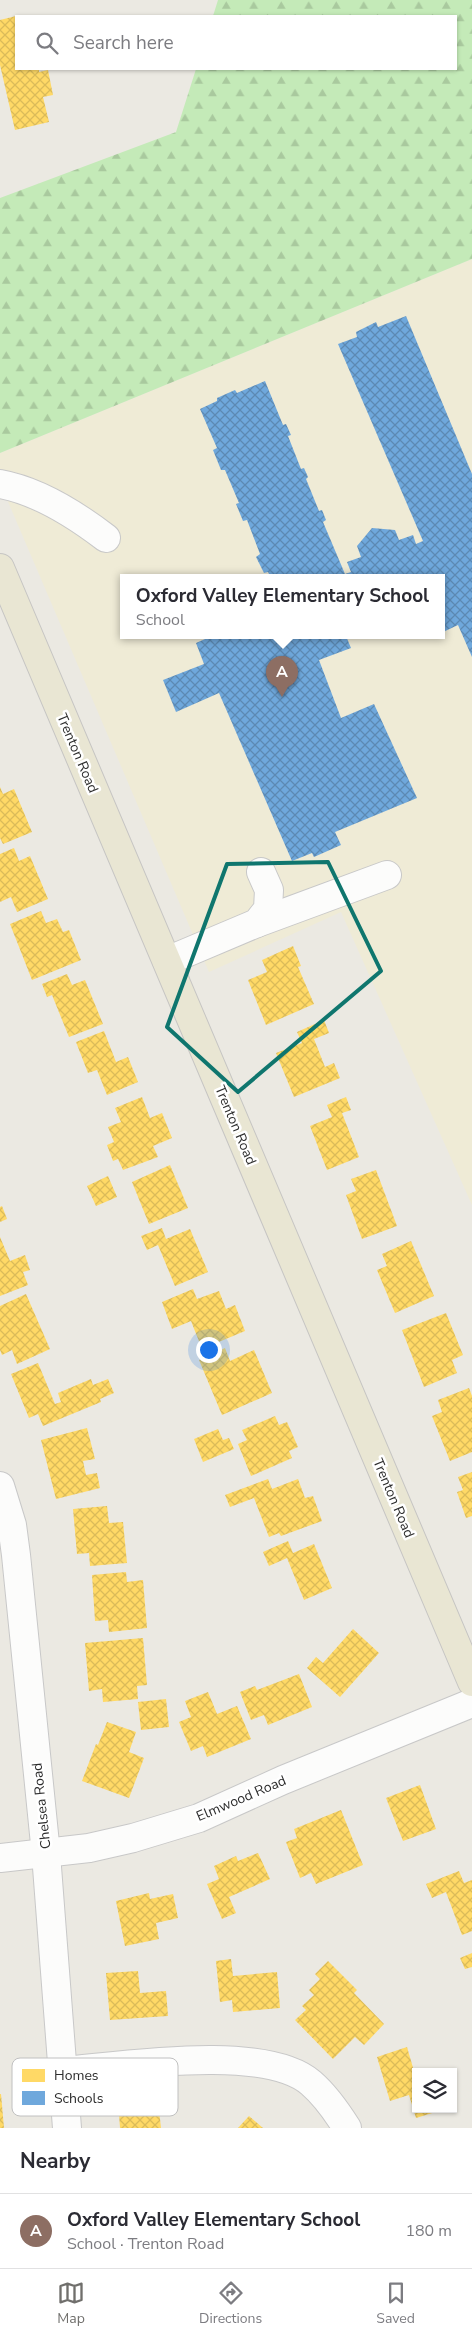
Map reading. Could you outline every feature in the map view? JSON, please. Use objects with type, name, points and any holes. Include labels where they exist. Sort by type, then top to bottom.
[{"type":"main road","name":"Trenton Road","points":[[0,568],[472,1682]]},
{"type":"street","points":[[0,484],[14,486],[79,517],[106,538]]},
{"type":"street","points":[[257,923],[268,909],[269,890],[261,872]]},
{"type":"street","points":[[166,961],[257,923],[387,876]]},
{"type":"street","name":"Chelsea Road","points":[[0,1486],[12,1526],[16,1555],[46,1854],[62,2058]]},
{"type":"street","name":"Elmwood Road","points":[[0,1858],[89,1848],[133,1838],[199,1818],[292,1776],[472,1703]]},
{"type":"street","points":[[178,2062],[208,2060],[252,2062],[291,2072],[310,2082],[333,2107],[347,2128]]},
{"type":"highlighted area","points":[[328,862],[381,971],[238,1092],[167,1027],[227,864]]},
{"type":"shaded area","points":[[472,259],[472,1205],[341,912],[209,972],[0,483],[0,453]]},
{"type":"green space","points":[[218,0],[472,0],[472,259],[0,453],[0,198],[176,132],[196,70],[457,70],[457,15],[213,15]]},
{"type":"building: Homes","points":[[15,16],[15,70],[39,70],[39,72],[48,70],[53,95],[43,97],[49,122],[15,130],[0,65],[0,20]]},
{"type":"building: Homes","points":[[0,787],[3,794],[14,789],[32,832],[3,844],[0,838]]},
{"type":"building: Homes","points":[[14,848],[19,861],[30,856],[48,899],[17,912],[11,897],[0,902],[0,854]]},
{"type":"building: Homes","points":[[41,911],[46,923],[57,919],[63,932],[69,930],[81,960],[32,980],[10,924]]},
{"type":"building: Homes","points":[[293,946],[301,966],[298,967],[314,1004],[266,1025],[248,980],[267,972],[262,960]]},
{"type":"building: Homes","points":[[67,974],[72,985],[85,980],[103,1024],[69,1037],[52,995],[47,997],[42,984]]},
{"type":"building: Homes","points":[[324,1020],[329,1033],[314,1039],[325,1067],[334,1063],[340,1078],[294,1097],[276,1053],[302,1043],[297,1032]]},
{"type":"building: Homes","points":[[104,1031],[116,1062],[128,1057],[138,1082],[107,1095],[97,1070],[88,1073],[76,1042]]},
{"type":"building: Homes","points":[[142,1097],[150,1118],[162,1113],[172,1138],[153,1146],[158,1157],[123,1170],[118,1159],[113,1161],[107,1145],[114,1142],[108,1127],[121,1122],[115,1108]]},
{"type":"building: Homes","points":[[346,1097],[351,1110],[342,1113],[359,1157],[327,1170],[310,1126],[332,1117],[327,1105]]},
{"type":"building: Homes","points":[[170,1165],[188,1208],[149,1224],[132,1182]]},
{"type":"building: Homes","points":[[376,1170],[397,1226],[362,1239],[346,1195],[356,1191],[351,1179]]},
{"type":"building: Homes","points":[[108,1176],[117,1197],[96,1206],[87,1186]]},
{"type":"building: Homes","points":[[2,1206],[7,1219],[0,1222],[0,1207]]},
{"type":"building: Homes","points":[[162,1228],[166,1239],[190,1229],[208,1272],[175,1286],[158,1245],[147,1250],[141,1236]]},
{"type":"building: Homes","points":[[0,1237],[10,1261],[25,1255],[30,1270],[23,1272],[28,1285],[0,1296]]},
{"type":"building: Homes","points":[[411,1241],[434,1296],[395,1313],[377,1270],[387,1266],[382,1254]]},
{"type":"building: Homes","points":[[193,1289],[197,1299],[219,1291],[226,1309],[235,1305],[245,1331],[202,1349],[191,1321],[172,1329],[162,1302]]},
{"type":"building: Homes","points":[[26,1294],[50,1349],[17,1364],[12,1350],[2,1355],[0,1350],[0,1306]]},
{"type":"building: Homes","points":[[446,1313],[463,1355],[452,1360],[457,1373],[424,1387],[402,1330]]},
{"type":"building: Homes","points":[[225,1348],[230,1361],[254,1350],[272,1393],[222,1415],[199,1360]]},
{"type":"building: Homes","points":[[38,1363],[55,1404],[61,1402],[58,1393],[91,1379],[93,1385],[108,1379],[114,1393],[100,1399],[101,1402],[43,1426],[38,1414],[29,1418],[11,1374]]},
{"type":"building: Homes","points":[[469,1388],[472,1396],[472,1452],[450,1461],[432,1416],[442,1412],[438,1400]]},
{"type":"building: Homes","points":[[275,1416],[279,1425],[287,1422],[298,1447],[289,1451],[292,1458],[251,1476],[238,1444],[247,1440],[242,1430]]},
{"type":"building: Homes","points":[[87,1428],[95,1459],[83,1461],[86,1475],[97,1473],[100,1488],[56,1499],[41,1440]]},
{"type":"building: Homes","points":[[218,1429],[223,1440],[229,1438],[234,1449],[203,1462],[194,1439]]},
{"type":"building: Homes","points":[[472,1472],[472,1516],[466,1518],[457,1492],[463,1490],[458,1477]]},
{"type":"building: Homes","points":[[268,1479],[272,1489],[298,1479],[305,1498],[313,1496],[322,1521],[281,1536],[279,1533],[269,1537],[254,1498],[230,1507],[225,1495]]},
{"type":"building: Homes","points":[[107,1506],[109,1523],[123,1522],[127,1563],[90,1566],[89,1553],[77,1554],[73,1509]]},
{"type":"building: Homes","points":[[288,1541],[293,1553],[314,1544],[332,1588],[304,1600],[287,1558],[269,1566],[263,1552]]},
{"type":"building: Homes","points":[[126,1572],[127,1582],[143,1580],[147,1628],[109,1632],[108,1620],[95,1621],[92,1575]]},
{"type":"building: Homes","points":[[353,1629],[379,1653],[340,1697],[307,1668],[316,1657],[323,1663]]},
{"type":"building: Homes","points":[[143,1638],[147,1685],[137,1686],[138,1699],[103,1702],[102,1689],[89,1691],[85,1643]]},
{"type":"building: Homes","points":[[299,1674],[312,1707],[268,1725],[264,1715],[251,1720],[240,1692],[255,1686],[257,1690]]},
{"type":"building: Homes","points":[[208,1692],[217,1714],[237,1706],[251,1739],[207,1757],[203,1746],[191,1751],[179,1722],[191,1717],[185,1701]]},
{"type":"building: Homes","points":[[166,1699],[169,1727],[141,1730],[138,1702]]},
{"type":"building: Homes","points":[[107,1722],[136,1732],[129,1752],[144,1758],[129,1798],[82,1781],[96,1744],[98,1745]]},
{"type":"building: Homes","points":[[420,1785],[436,1829],[403,1841],[386,1798]]},
{"type":"building: Homes","points":[[341,1810],[363,1865],[316,1884],[311,1873],[300,1878],[286,1842],[297,1838],[294,1829]]},
{"type":"building: Homes","points":[[258,1853],[270,1879],[229,1897],[236,1913],[222,1919],[207,1884],[219,1879],[214,1866],[236,1856],[238,1861]]},
{"type":"building: Homes","points":[[459,1871],[464,1883],[472,1880],[472,1931],[462,1935],[446,1892],[432,1898],[426,1884]]},
{"type":"building: Homes","points":[[149,1893],[150,1899],[173,1894],[178,1918],[156,1923],[159,1939],[125,1946],[116,1901]]},
{"type":"building: Homes","points":[[472,1953],[472,1967],[465,1969],[460,1958]]},
{"type":"building: Homes","points":[[231,1959],[233,1976],[277,1972],[280,2008],[233,2012],[232,2000],[220,2002],[216,1961]]},
{"type":"building: Homes","points":[[328,1961],[357,1990],[354,1993],[384,2024],[364,2045],[355,2037],[333,2059],[295,2020],[306,2010],[302,2006],[314,1995],[309,1990],[320,1979],[315,1974]]},
{"type":"building: Homes","points":[[138,1971],[140,1993],[166,1991],[168,2016],[110,2020],[106,1973]]},
{"type":"building: Homes","points":[[407,2047],[413,2068],[412,2105],[409,2095],[390,2101],[377,2057]]},
{"type":"building: Homes","points":[[1,2094],[4,2128],[0,2128]]},
{"type":"building: Homes","points":[[414,2113],[432,2113],[416,2118]]},
{"type":"building: Homes","points":[[119,2116],[160,2116],[161,2128],[120,2128]]},
{"type":"building: Homes","points":[[249,2116],[263,2128],[238,2128]]},
{"type":"building: Schools","points":[[406,316],[472,474],[472,657],[458,625],[445,631],[445,574],[345,574],[351,572],[347,562],[361,557],[357,546],[372,528],[395,530],[399,540],[413,535],[416,544],[423,541],[338,344],[357,337],[356,332],[376,322],[378,327]]},
{"type":"building: Schools","points":[[265,381],[283,425],[286,424],[291,435],[288,436],[301,469],[304,468],[308,477],[306,479],[319,511],[322,510],[326,520],[323,522],[345,574],[264,573],[256,557],[260,554],[247,520],[243,521],[236,504],[239,503],[225,470],[221,470],[213,450],[217,448],[200,409],[217,401],[217,398],[235,390],[237,393]]},
{"type":"building: Schools","points":[[205,639],[347,639],[351,648],[319,660],[341,718],[374,704],[417,798],[335,832],[341,845],[314,857],[312,853],[292,861],[219,693],[176,712],[163,680],[204,664],[196,643]]},
{"type":"place","name":"Oxford Valley Elementary School","points":[[282,697]]}]
